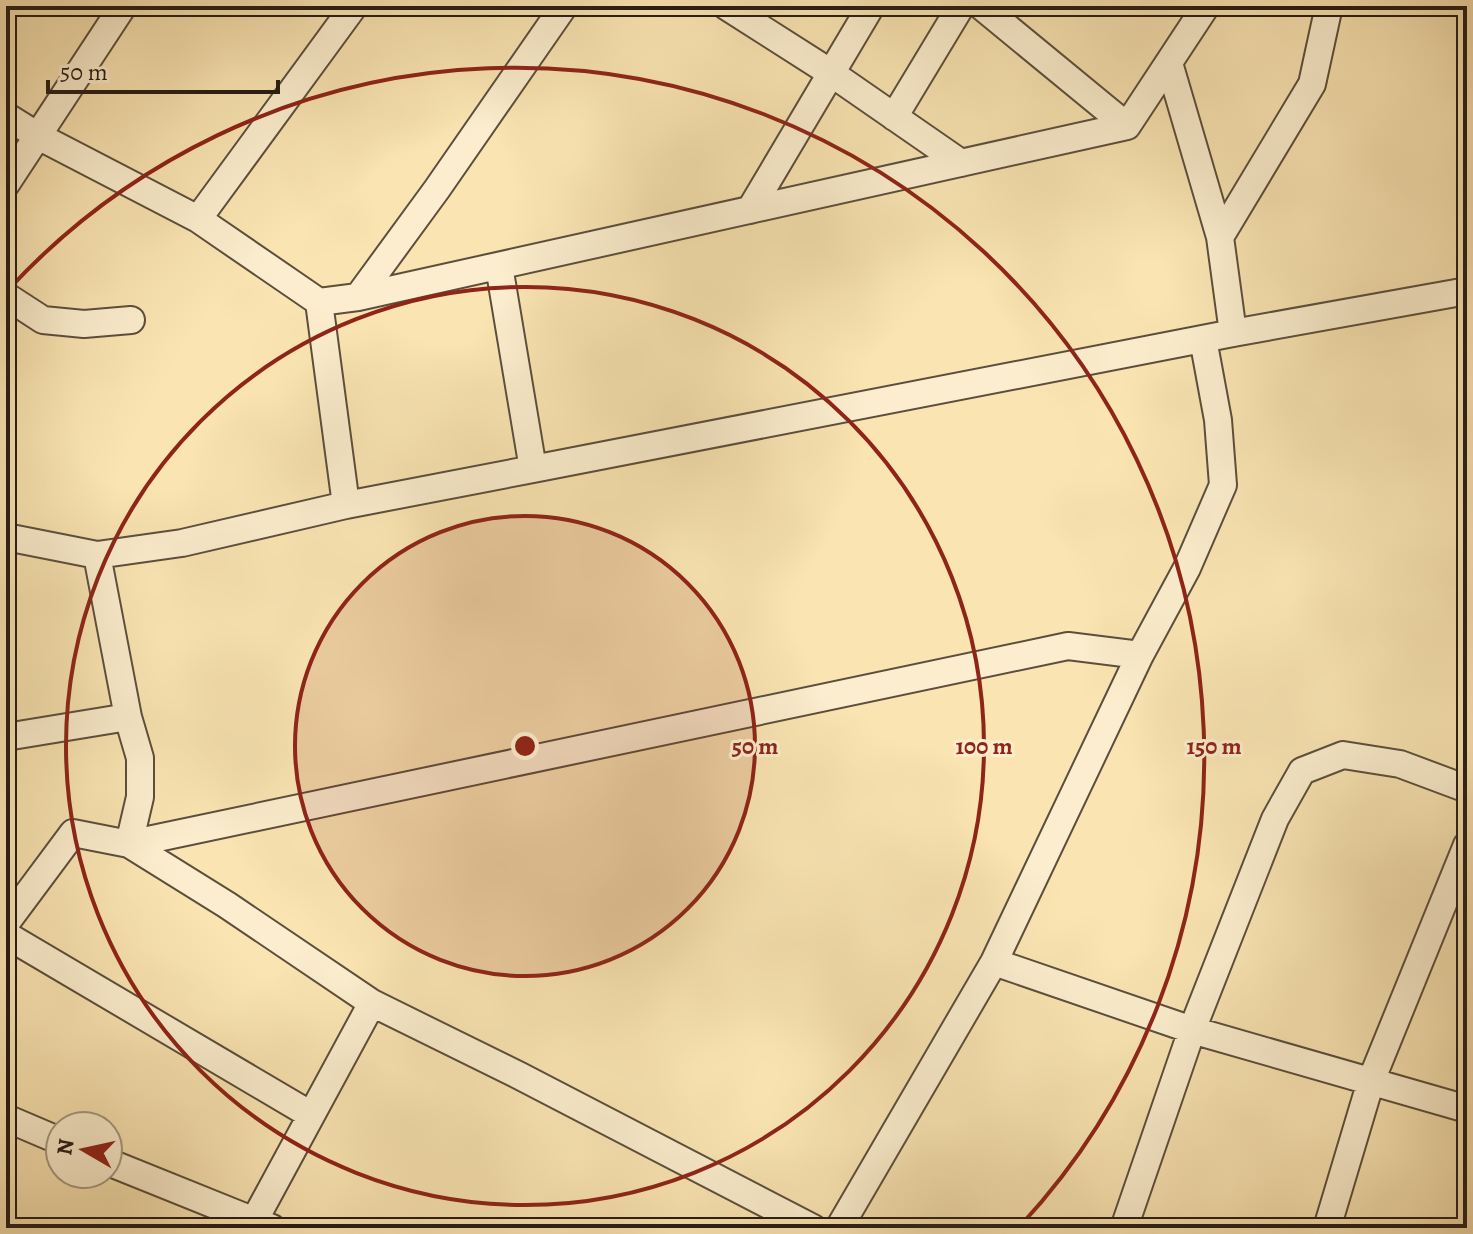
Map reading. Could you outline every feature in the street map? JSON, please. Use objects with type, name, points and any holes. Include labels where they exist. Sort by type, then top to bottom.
[{"type":"street","points":[[6,184],[123,6]]},
{"type":"street","points":[[198,219],[354,6]]},
{"type":"street","points":[[358,297],[564,6]]},
{"type":"street","points":[[726,6],[763,15],[831,73],[961,163]]},
{"type":"street","points":[[750,210],[871,6]]},
{"type":"street","points":[[894,117],[961,6]]},
{"type":"street","points":[[981,6],[1127,126]]},
{"type":"street","points":[[6,116],[38,136],[198,219],[319,302],[358,297],[1127,126],[1206,6]]},
{"type":"street","points":[[1220,237],[1312,84],[1329,6]]},
{"type":"street","points":[[1169,63],[1220,237],[1233,333]]},
{"type":"street","points":[[499,266],[533,469]]},
{"type":"street","points":[[6,562],[15,539],[97,555],[182,543],[346,505],[1233,333],[1467,291]]},
{"type":"street","points":[[6,296],[43,320],[84,324],[131,320]]},
{"type":"street","points":[[319,302],[346,505]]},
{"type":"street","points":[[839,1228],[994,962],[1140,655],[1187,568],[1223,485],[1218,420],[1203,339]]},
{"type":"street","points":[[97,555],[128,717],[140,758],[140,797],[129,844]]},
{"type":"street","points":[[129,844],[1068,646],[1140,655]]},
{"type":"street","points":[[6,737],[128,717]]},
{"type":"street","points":[[1124,1228],[1192,1030],[1275,819],[1302,771],[1343,755],[1400,764],[1467,789]]},
{"type":"street","points":[[6,923],[73,833],[129,844],[227,905],[372,1003],[813,1228]]},
{"type":"street","points":[[1327,1228],[1371,1081],[1467,845]]},
{"type":"street","points":[[6,935],[311,1115]]},
{"type":"street","points":[[994,962],[1192,1030],[1467,1109]]},
{"type":"street","points":[[124,1168],[263,1224],[311,1115],[372,1003]]},
{"type":"street","points":[[6,1118],[44,1134]]}]
